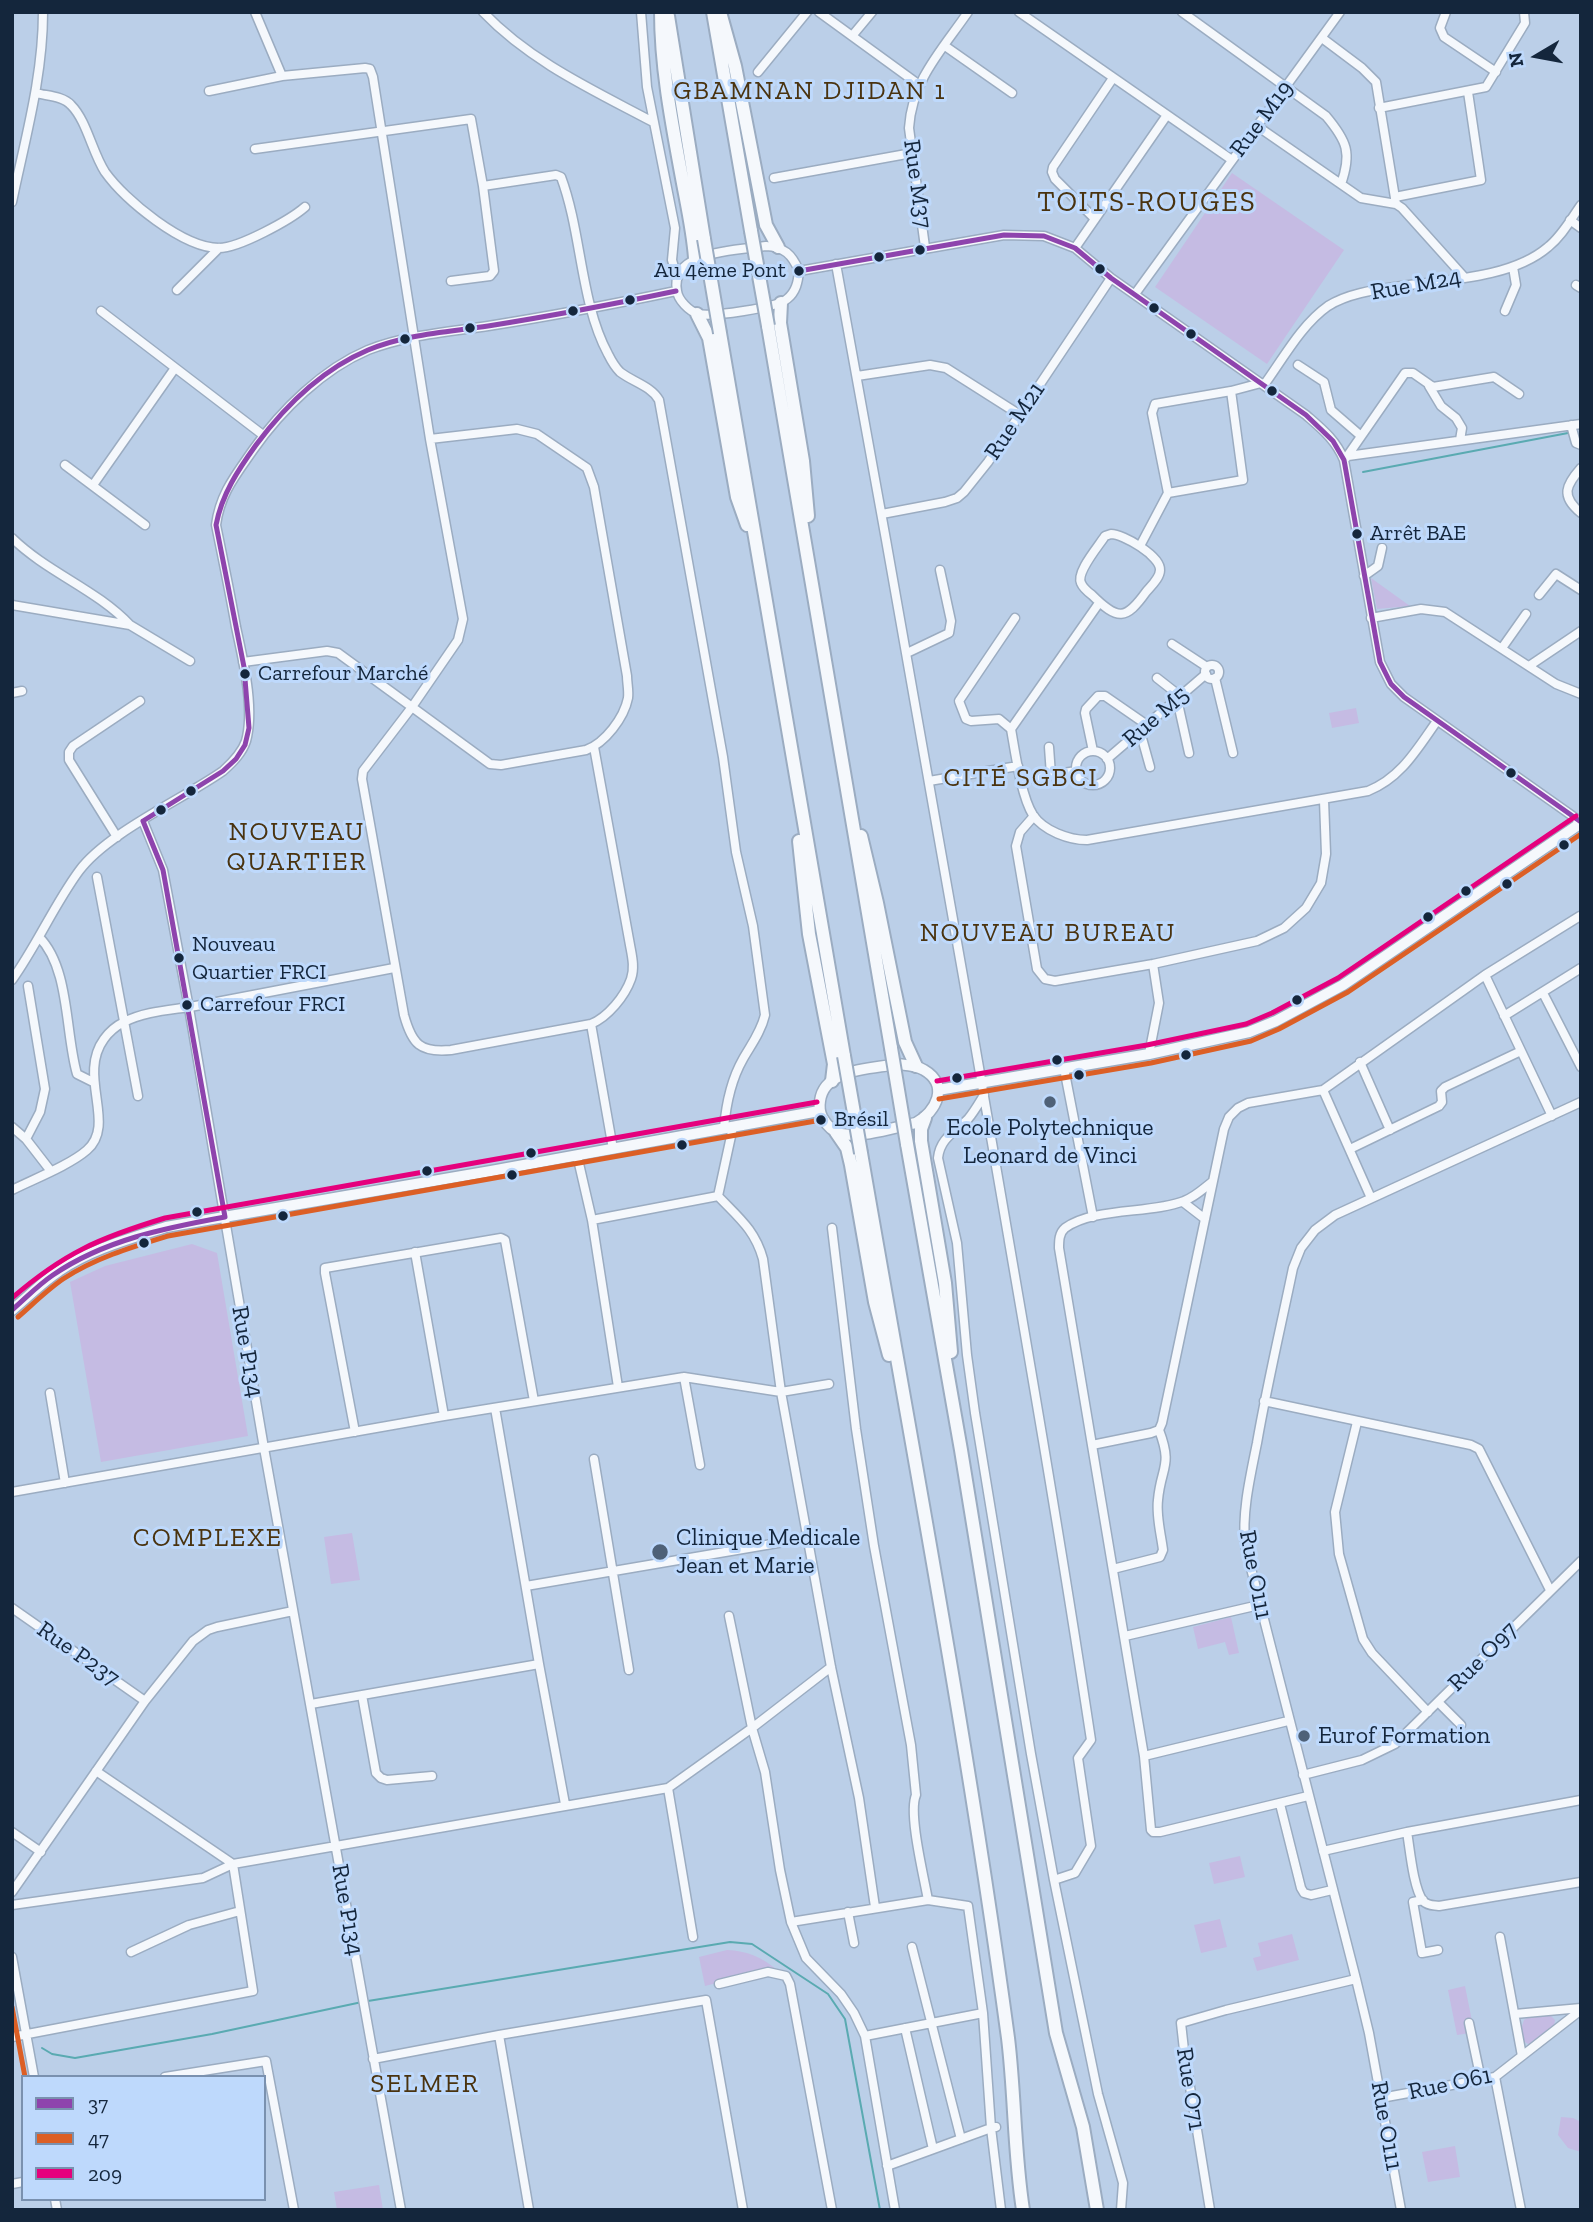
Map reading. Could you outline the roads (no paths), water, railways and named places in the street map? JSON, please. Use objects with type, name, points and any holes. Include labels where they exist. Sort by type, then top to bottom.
[{"type":"highway","points":[[662,12],[661,32],[671,118],[695,258]]},
{"type":"highway","points":[[667,12],[790,750],[963,1739],[1008,2042],[1017,2171],[1023,2210]]},
{"type":"highway","points":[[713,12],[961,1450],[1056,2033],[1083,2127],[1097,2210]]},
{"type":"highway","points":[[720,12],[735,66],[766,225],[778,247]]},
{"type":"highway","points":[[781,303],[780,323],[803,461],[812,576]]},
{"type":"highway","points":[[697,314],[709,338],[737,497],[756,548]]},
{"type":"highway","points":[[840,743],[877,903],[905,1042],[916,1066]]},
{"type":"highway","points":[[790,750],[809,934],[834,1064],[832,1081]]},
{"type":"highway","points":[[925,1118],[921,1141],[945,1283],[961,1450]]},
{"type":"highway","points":[[836,1132],[847,1148],[875,1302],[913,1454]]},
{"type":"main road","points":[[938,1090],[1149,1054],[1249,1032],[1315,1002],[1362,973],[1581,823]]},
{"type":"main road","points":[[897,1064],[916,1066],[928,1072],[938,1090],[934,1109],[925,1118],[916,1123],[854,1134],[836,1132],[828,1126],[820,1111],[820,1097],[825,1086],[842,1074],[897,1064]]},
{"type":"main road","points":[[12,1310],[61,1269],[97,1251],[166,1227],[820,1111]]},
{"type":"street","points":[[12,202],[36,93],[43,41],[43,12]]},
{"type":"street","points":[[255,12],[282,76]]},
{"type":"street","points":[[483,12],[505,35],[561,74],[653,122]]},
{"type":"street","points":[[641,12],[645,69],[653,122],[675,228],[672,260],[680,273]]},
{"type":"street","points":[[758,72],[807,12]]},
{"type":"street","points":[[819,12],[918,85]]},
{"type":"street","points":[[852,36],[872,12]]},
{"type":"street","name":"Rue M37","points":[[925,247],[909,128],[910,116],[918,85],[968,12]]},
{"type":"street","points":[[1019,12],[1232,160]]},
{"type":"street","points":[[1182,12],[1322,113],[1343,140],[1347,153],[1341,184]]},
{"type":"street","name":"Rue M19","points":[[1135,294],[1340,12]]},
{"type":"street","points":[[1446,12],[1440,28],[1444,37],[1496,72]]},
{"type":"street","points":[[1379,108],[1486,87],[1525,23],[1524,12]]},
{"type":"street","points":[[1322,38],[1373,77],[1395,201],[1464,277]]},
{"type":"street","points":[[945,46],[1012,93]]},
{"type":"street","points":[[208,91],[282,76],[365,68],[370,69],[373,77],[430,439],[463,619],[458,640],[363,771],[362,779],[394,968],[410,1035],[421,1048],[451,1050],[591,1024],[609,1012],[619,999],[631,978],[633,965],[594,747]]},
{"type":"street","points":[[1095,219],[1052,173],[1053,167],[1113,78]]},
{"type":"street","points":[[1257,126],[1361,198],[1395,201],[1481,180],[1468,92]]},
{"type":"street","points":[[36,93],[70,103],[81,119],[104,170],[134,203],[158,223],[177,234],[219,248]]},
{"type":"street","points":[[1075,248],[1167,115]]},
{"type":"street","points":[[255,149],[471,119],[494,271],[490,276],[451,281]]},
{"type":"street","points":[[774,178],[912,153]]},
{"type":"street","points":[[483,186],[556,175],[561,177],[592,309],[607,353],[619,371],[655,393],[659,400],[721,744],[736,852],[753,926],[765,1015],[731,1088],[718,1196]]},
{"type":"street","name":"Rue M24","points":[[1262,384],[1307,327],[1330,305],[1371,291],[1464,277],[1513,267],[1531,260],[1550,246],[1581,205]]},
{"type":"street","points":[[177,290],[219,248],[245,241],[296,215],[305,206]]},
{"type":"street","points":[[1570,220],[1581,228]]},
{"type":"street","points":[[799,271],[1004,235],[1044,236],[1075,248],[1111,278],[1307,415],[1329,435],[1346,458],[1371,618],[1380,662],[1391,684],[1404,697],[1581,823]]},
{"type":"street","points":[[778,247],[789,253],[799,271],[794,291],[781,303],[729,312],[697,314],[684,304],[676,290],[683,267],[695,258],[731,251],[778,247]]},
{"type":"street","points":[[836,264],[982,1082],[1065,1567],[1091,1740],[1079,1758],[1091,1846],[1075,1873],[1054,1880]]},
{"type":"street","points":[[1505,312],[1515,291],[1513,267]]},
{"type":"street","name":"Rue M21","points":[[882,514],[957,498],[988,462],[1111,278]]},
{"type":"street","points":[[12,980],[80,870],[117,837],[223,771],[245,745],[249,728],[243,662],[216,525],[219,506],[228,487],[263,435],[299,396],[331,372],[368,350],[414,337],[592,309],[676,290]]},
{"type":"street","points":[[101,311],[263,435]]},
{"type":"street","points":[[857,376],[930,365],[957,373],[1020,415]]},
{"type":"street","points":[[1298,365],[1324,382],[1331,410],[1361,436]]},
{"type":"street","points":[[93,485],[175,368]]},
{"type":"street","points":[[1346,458],[1405,373],[1413,373],[1429,386],[1441,406],[1457,418],[1462,428],[1460,440]]},
{"type":"street","points":[[1429,386],[1438,387],[1494,377],[1520,394]]},
{"type":"street","points":[[1140,547],[1168,493],[1152,413],[1155,404],[1262,384]]},
{"type":"street","points":[[1168,493],[1243,480],[1231,391]]},
{"type":"street","points":[[1346,458],[1460,440],[1572,430],[1581,424]]},
{"type":"street","points":[[243,662],[338,653],[490,764],[501,765],[594,747],[617,723],[628,695],[594,487],[587,468],[537,434],[517,429],[430,439]]},
{"type":"street","points":[[1572,430],[1576,443],[1581,445]]},
{"type":"street","points":[[65,465],[145,525]]},
{"type":"street","points":[[1581,468],[1570,480],[1567,495],[1572,506],[1581,513]]},
{"type":"street","points":[[1118,534],[1140,547],[1158,561],[1161,567],[1159,576],[1132,611],[1118,614],[1099,603],[1082,585],[1081,572],[1105,537],[1118,534]]},
{"type":"street","points":[[12,538],[31,556],[115,609],[130,625],[190,661]]},
{"type":"street","points":[[1364,576],[1378,566],[1382,548]]},
{"type":"street","points":[[907,653],[948,633],[951,621],[940,570]]},
{"type":"street","points":[[1539,595],[1556,574],[1581,590]]},
{"type":"street","points":[[1011,729],[1099,603]]},
{"type":"street","points":[[12,605],[130,625]]},
{"type":"street","points":[[1371,618],[1421,609],[1445,612],[1556,684],[1580,695]]},
{"type":"street","points":[[1502,648],[1526,614]]},
{"type":"street","points":[[1015,618],[959,701],[965,719],[999,719],[1011,729],[1021,780],[1034,816],[1061,835],[1087,840],[1368,791],[1384,785],[1399,772],[1437,721]]},
{"type":"street","points":[[1529,666],[1581,631]]},
{"type":"street","points":[[1172,644],[1206,671],[1210,678],[1215,678]]},
{"type":"street","points":[[1206,671],[1214,665],[1218,668],[1219,674],[1215,678]]},
{"type":"street","name":"Rue M5","points":[[1107,759],[1206,671]]},
{"type":"street","points":[[1157,678],[1179,697],[1189,753]]},
{"type":"street","points":[[1215,678],[1233,753]]},
{"type":"street","points":[[1093,751],[1085,713],[1098,696],[1105,696],[1143,728],[1150,767]]},
{"type":"street","points":[[117,837],[69,760],[69,752],[73,746],[140,701]]},
{"type":"street","points":[[1049,747],[1051,775]]},
{"type":"street","points":[[1100,752],[1107,759],[1110,767],[1108,775],[1101,783],[1089,785],[1079,779],[1076,762],[1081,755],[1100,752]]},
{"type":"street","points":[[929,782],[1018,766]]},
{"type":"street","points":[[1021,780],[1076,771]]},
{"type":"street","points":[[1034,816],[1020,832],[1016,846],[1037,969],[1045,979],[1055,981],[1153,964],[1257,941],[1284,928],[1306,908],[1321,883],[1326,854],[1324,800]]},
{"type":"street","name":"Rue P134","points":[[144,821],[163,870],[190,1008],[264,1448],[401,2210]]},
{"type":"street","points":[[97,877],[138,1096]]},
{"type":"street","points":[[1114,1569],[1160,1557],[1163,1550],[1158,1502],[1167,1452],[1159,1430],[1212,1182],[1229,1117],[1238,1108],[1260,1100],[1324,1090],[1485,975],[1580,916]]},
{"type":"street","points":[[39,937],[48,947],[57,965],[77,1074],[93,1082]]},
{"type":"street","points":[[13,971],[25,962]]},
{"type":"street","points":[[1149,1054],[1159,1003],[1153,964]]},
{"type":"street","points":[[12,1190],[75,1158],[88,1150],[94,1142],[99,1124],[93,1082],[98,1049],[113,1029],[124,1022],[149,1013],[190,1008],[394,968]]},
{"type":"street","points":[[1504,1016],[1581,968]]},
{"type":"street","points":[[1485,975],[1552,1116]]},
{"type":"street","points":[[26,1139],[40,1112],[45,1089],[28,986]]},
{"type":"street","points":[[1543,993],[1581,1067]]},
{"type":"street","points":[[591,1024],[613,1149]]},
{"type":"street","points":[[1571,1048],[1581,1044]]},
{"type":"street","points":[[1350,1149],[1439,1106],[1442,1102],[1441,1091],[1445,1087],[1521,1051]]},
{"type":"street","points":[[1360,1062],[1390,1130]]},
{"type":"street","points":[[1063,1068],[1093,1217]]},
{"type":"street","points":[[1324,1090],[1371,1198]]},
{"type":"street","points":[[984,1095],[968,1118],[946,1138],[939,1149],[938,1158],[957,1242],[975,1413],[1031,1754],[1098,2094],[1123,2183],[1121,2210]]},
{"type":"street","name":"Rue O111","points":[[1401,2210],[1356,1979],[1259,1605],[1245,1545],[1243,1523],[1264,1401],[1293,1268],[1301,1248],[1315,1230],[1335,1215],[1581,1102]]},
{"type":"street","points":[[12,1127],[26,1139],[50,1170]]},
{"type":"street","points":[[577,1155],[592,1220],[618,1387]]},
{"type":"street","points":[[1212,1182],[1183,1202],[1093,1217],[1064,1229],[1059,1237],[1059,1248],[1125,1636],[1153,1832],[1308,1796]]},
{"type":"street","points":[[592,1220],[718,1196]]},
{"type":"street","points":[[718,1196],[758,1241],[771,1310],[781,1392],[831,1667],[852,1758],[875,1907]]},
{"type":"street","points":[[1183,1202],[1205,1219]]},
{"type":"street","points":[[832,1228],[856,1429],[911,1745],[916,1795],[913,1802],[914,1819],[928,1900]]},
{"type":"street","points":[[355,1432],[325,1268],[415,1252],[501,1238],[505,1240],[534,1401]]},
{"type":"street","points":[[415,1252],[443,1416]]},
{"type":"street","points":[[684,1377],[699,1465]]},
{"type":"street","points":[[12,1492],[443,1416],[684,1377],[781,1392],[829,1384]]},
{"type":"street","points":[[50,1393],[65,1483]]},
{"type":"street","points":[[1264,1401],[1471,1445],[1479,1449],[1550,1590]]},
{"type":"street","points":[[495,1408],[538,1664],[565,1804]]},
{"type":"street","points":[[1357,1422],[1335,1512],[1339,1554],[1363,1639],[1372,1653],[1428,1712]]},
{"type":"street","points":[[1093,1445],[1159,1430]]},
{"type":"street","points":[[594,1459],[629,1670]]},
{"type":"street","points":[[526,1586],[807,1538]]},
{"type":"street","name":"Rue O97","points":[[1303,1775],[1362,1760],[1395,1744],[1581,1561]]},
{"type":"street","points":[[1125,1636],[1259,1605]]},
{"type":"street","name":"Rue P237","points":[[12,1608],[145,1701]]},
{"type":"street","points":[[12,1892],[145,1701],[193,1641],[208,1630],[293,1611]]},
{"type":"street","points":[[729,1616],[752,1728],[765,1772],[780,1870],[792,1922],[806,1958],[841,1994],[854,2012],[865,2036],[895,2210]]},
{"type":"street","points":[[311,1704],[538,1664]]},
{"type":"street","points":[[12,1905],[203,1878],[233,1864],[335,1844],[668,1788],[831,1667]]},
{"type":"street","points":[[362,1695],[376,1773],[387,1780],[432,1776]]},
{"type":"street","points":[[1438,1702],[1461,1725]]},
{"type":"street","points":[[1144,1756],[1289,1721]]},
{"type":"street","points":[[12,2037],[252,1992],[233,1864],[96,1771]]},
{"type":"street","points":[[668,1788],[694,1937]]},
{"type":"street","points":[[1323,1851],[1407,1832],[1581,1800]]},
{"type":"street","points":[[1280,1804],[1304,1893],[1311,1895],[1332,1890]]},
{"type":"street","points":[[12,1832],[41,1852]]},
{"type":"street","points":[[1407,1832],[1418,1889],[1423,1900],[1429,1905],[1440,1906],[1581,1882]]},
{"type":"street","points":[[792,1922],[928,1900],[968,1906],[983,2013],[1001,2210]]},
{"type":"street","points":[[1423,1900],[1413,1902],[1423,1953],[1438,1950]]},
{"type":"street","points":[[131,1952],[189,1925],[240,1911]]},
{"type":"street","points":[[848,1912],[854,1943]]},
{"type":"street","points":[[1500,1937],[1522,2056]]},
{"type":"street","points":[[912,1947],[961,2139]]},
{"type":"street","points":[[12,1957],[34,2075]]},
{"type":"street","points":[[719,1984],[768,1972],[786,1976],[790,1984],[832,2210]]},
{"type":"street","name":"Rue O71","points":[[1210,2210],[1181,2023],[1356,1979]]},
{"type":"street","points":[[373,2059],[706,2000],[743,2210]]},
{"type":"street","points":[[1515,2014],[1581,2009]]},
{"type":"street","name":"Rue O61","points":[[1381,2098],[1495,2077],[1581,2009]]},
{"type":"street","points":[[865,2036],[983,2013]]},
{"type":"street","points":[[1469,2023],[1481,2080]]},
{"type":"street","points":[[905,2028],[933,2149]]},
{"type":"street","points":[[499,2035],[529,2210]]},
{"type":"street","points":[[177,2075],[267,2062],[294,2210]]},
{"type":"street","points":[[1495,2077],[1521,2210]]},
{"type":"street","points":[[887,2166],[993,2128]]},
{"type":"waterway","points":[[1363,472],[1568,433]]},
{"type":"waterway","points":[[368,2001],[730,1942],[752,1944],[828,1994],[845,2019],[880,2210]]},
{"type":"waterway","points":[[42,2048],[52,2054],[75,2058],[212,2034],[362,2002]]},
{"type":"place","name":"Au 4ème Pont","points":[[799,271]]},
{"type":"place","name":"Arrêt BAE","points":[[1357,534]]},
{"type":"place","name":"Carrefour Marché","points":[[245,674]]},
{"type":"place","name":"Nouveau Quartier FRCI","points":[[179,958]]},
{"type":"place","name":"Carrefour FRCI","points":[[187,1005]]},
{"type":"place","name":"Ecole Polytechnique Leonard de Vinci","points":[[1050,1102]]},
{"type":"place","name":"Brésil","points":[[821,1120]]},
{"type":"place","name":"Clinique Medicale Jean et Marie","points":[[660,1552]]},
{"type":"place","name":"Eurof Formation","points":[[1304,1736]]},
{"type":"district","name":"GBAMNAN DJIDAN 1","points":[[810,92]]},
{"type":"district","name":"TOITS-ROUGES","points":[[1147,203]]},
{"type":"district","name":"CITÉ SGBCI","points":[[1021,779]]},
{"type":"district","name":"NOUVEAU QUARTIER","points":[[297,848]]},
{"type":"district","name":"NOUVEAU BUREAU","points":[[1048,934]]},
{"type":"district","name":"COMPLEXE","points":[[208,1539]]},
{"type":"district","name":"SELMER","points":[[425,2085]]}]
